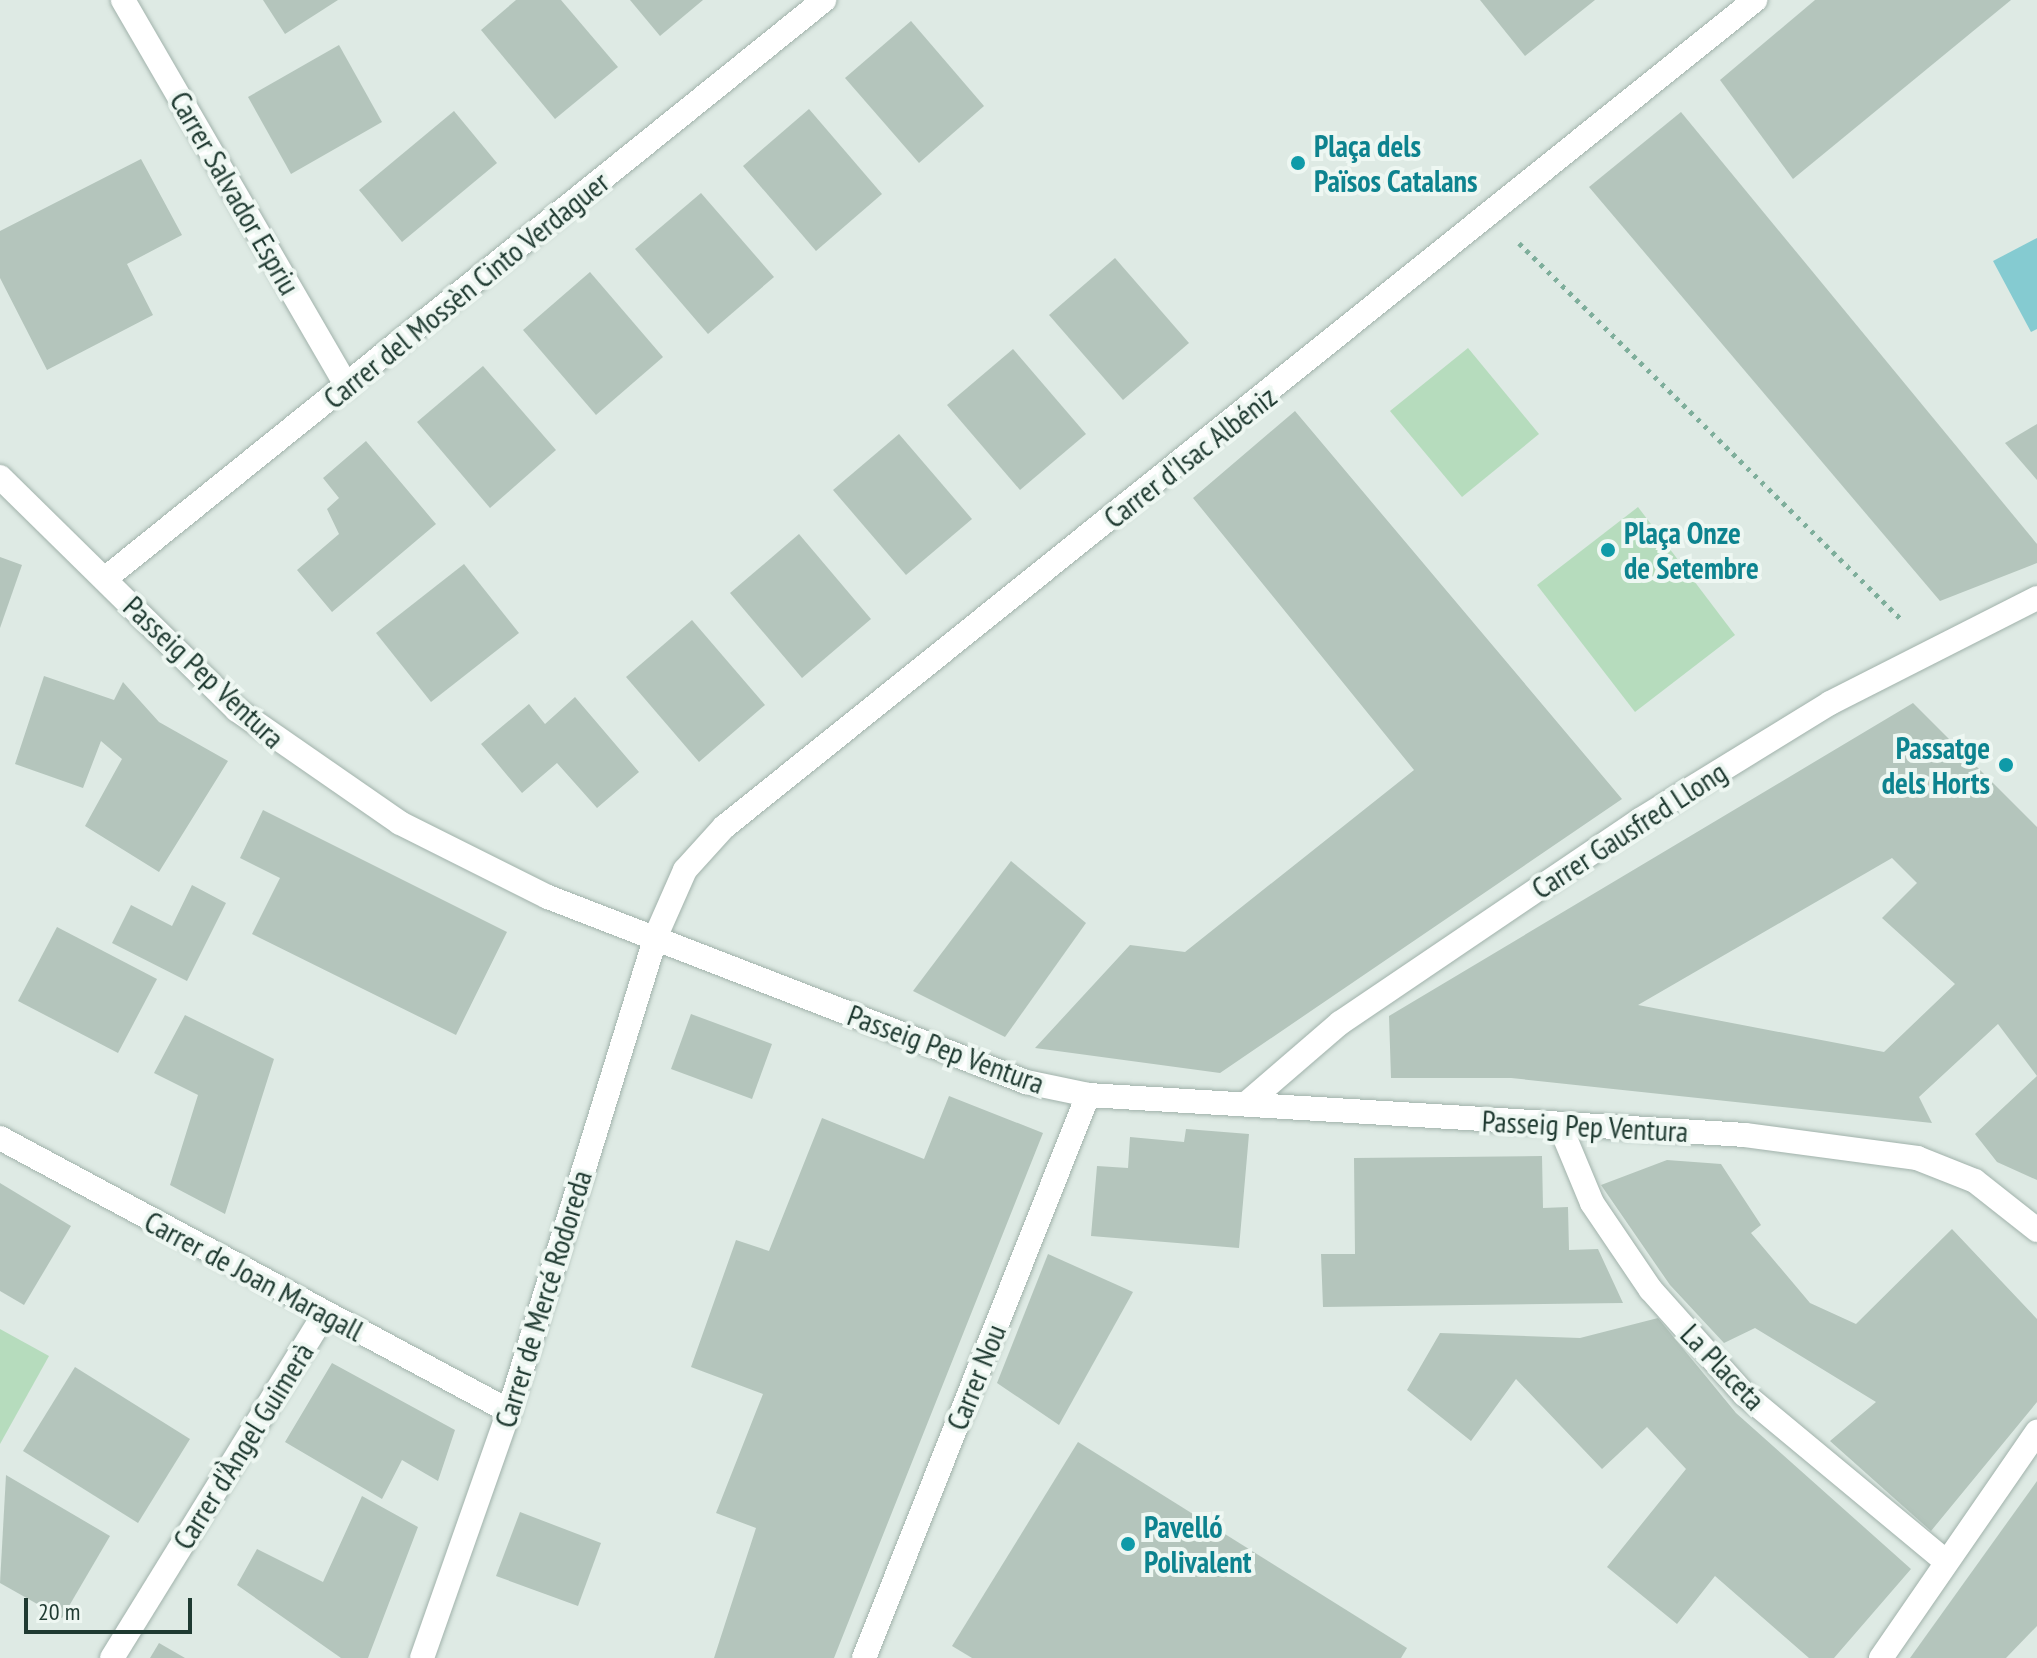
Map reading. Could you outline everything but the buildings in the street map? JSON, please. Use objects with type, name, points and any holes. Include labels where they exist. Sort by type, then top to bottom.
[{"type":"street","name":"Carrer Salvador Espriu","points":[[123,0],[347,386]]},
{"type":"street","name":"Carrer del Mossèn Cinto Verdaguer","points":[[106,578],[824,0]]},
{"type":"street","name":"Carrer d'Isac Albéniz","points":[[655,938],[685,870],[724,827],[1276,389],[1487,211],[1755,0]]},
{"type":"street","name":"Passeig Pep Ventura","points":[[0,477],[237,710],[302,761],[400,823],[548,897],[1026,1082],[1088,1095],[1745,1135],[1917,1158],[1975,1181],[2037,1230]]},
{"type":"street","name":"Carrer Gausfred Llong","points":[[1247,1103],[1340,1023],[1640,820],[1830,703],[2037,598]]},
{"type":"street","name":"Carrer de Mercé Rodoreda","points":[[422,1658],[509,1411],[655,938]]},
{"type":"street","name":"Carrer Nou","points":[[864,1658],[1088,1095]]},
{"type":"street","name":"La Placeta","points":[[1560,1126],[1592,1203],[1651,1290],[1744,1394],[1944,1560]]},
{"type":"street","name":"Carrer de Joan Maragall","points":[[0,1138],[324,1315],[509,1411]]},
{"type":"street","name":"Carrer d'Àngel Guimerà","points":[[112,1658],[324,1315]]},
{"type":"street","points":[[1881,1658],[1944,1560],[2037,1432]]},
{"type":"path","points":[[1487,211],[1906,625]]},
{"type":"green space","points":[[1468,348],[1539,434],[1462,497],[1390,411]]},
{"type":"green space","points":[[1638,507],[1735,635],[1635,712],[1537,585]]},
{"type":"green space","points":[[0,1329],[49,1356],[0,1444]]},
{"type":"water","points":[[2037,238],[2037,329],[2031,332],[1993,261]]},
{"type":"place","name":"Plaça dels Països Catalans","points":[[1298,163]]},
{"type":"place","name":"Plaça Onze de Setembre","points":[[1608,550]]},
{"type":"place","name":"Passatge dels Horts","points":[[2006,765]]},
{"type":"place","name":"Pavelló Polivalent","points":[[1128,1544]]}]
